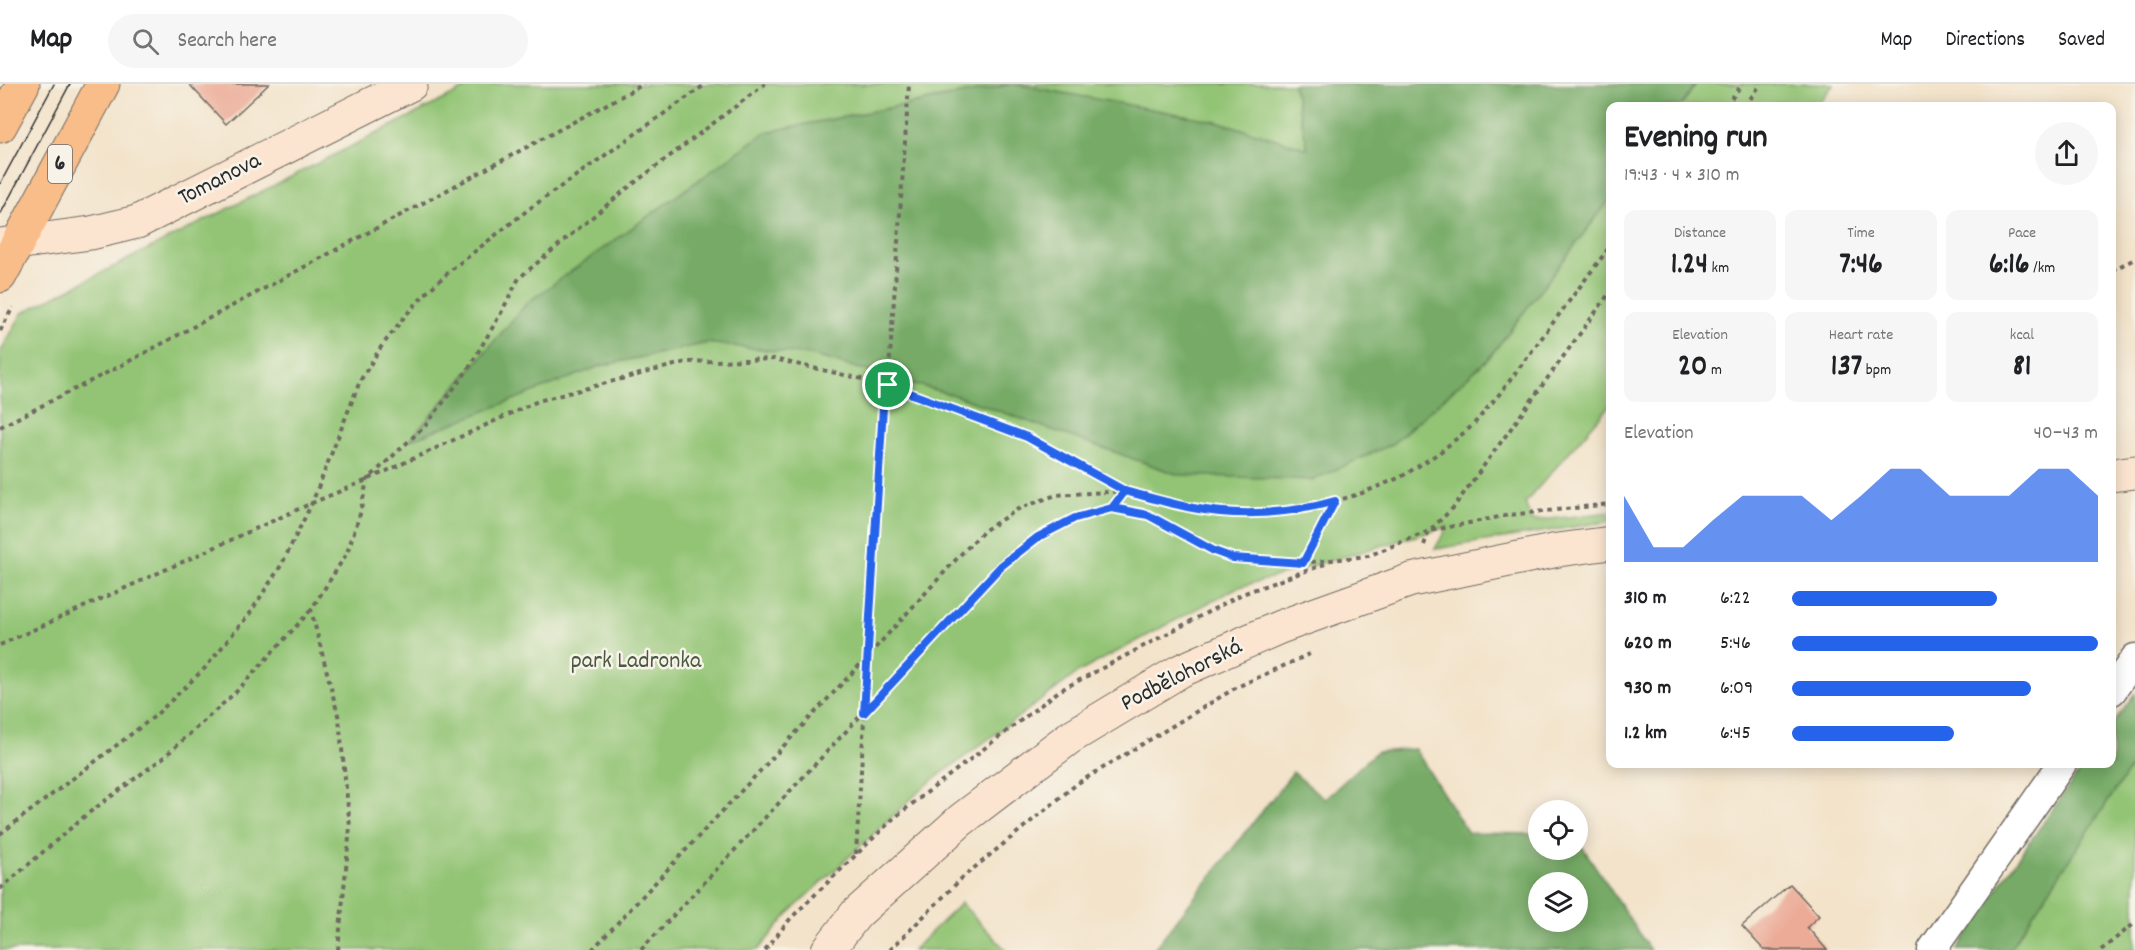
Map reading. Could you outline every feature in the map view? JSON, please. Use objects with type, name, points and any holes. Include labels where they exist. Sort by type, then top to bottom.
[{"type":"main road","points":[[0,126],[23,84]]},
{"type":"main road","name":"6","points":[[7,290],[9,244],[103,84]]},
{"type":"street","name":"Tomanova","points":[[9,244],[91,233],[137,222],[411,84]]},
{"type":"street","points":[[2116,474],[2135,472]]},
{"type":"street","name":"Podbělohorská","points":[[828,950],[856,914],[961,820],[1070,738],[1180,671],[1280,627],[1412,580],[1558,550],[1606,544]]},
{"type":"street","points":[[2116,685],[2135,658]]},
{"type":"street","points":[[1932,950],[2059,768]]},
{"type":"path","points":[[0,427],[126,363],[645,84]]},
{"type":"path","points":[[0,834],[154,716],[205,668],[250,613],[282,564],[312,503],[360,381],[381,347],[405,315],[451,270],[530,209],[706,84]]},
{"type":"path","points":[[0,889],[86,815],[164,758],[237,691],[311,610],[347,553],[360,514],[367,480],[426,425],[467,371],[519,278],[626,190],[765,84]]},
{"type":"path","points":[[856,854],[883,407],[888,385],[909,84]]},
{"type":"path","points":[[1729,102],[1742,84]]},
{"type":"path","points":[[1748,102],[1761,84]]},
{"type":"path","points":[[0,645],[538,401],[686,362],[774,359],[888,385],[1027,437],[1125,491],[1193,509],[1235,513],[1274,512],[1320,506],[1362,493],[1401,477],[1439,453],[1472,426],[1502,391],[1606,252]]},
{"type":"path","points":[[2116,268],[2135,259]]},
{"type":"path","points":[[0,331],[7,290]]},
{"type":"path","points":[[1429,531],[1453,508],[1606,298]]},
{"type":"path","points":[[1112,508],[1125,491]]},
{"type":"path","points":[[592,950],[985,530],[1018,509],[1056,495],[1125,491]]},
{"type":"path","points":[[1303,563],[1335,501]]},
{"type":"path","points":[[641,950],[1001,566],[1038,537],[1075,518],[1112,508],[1148,515],[1214,551],[1233,558],[1303,563],[1368,556],[1429,531],[1509,515],[1606,505]]},
{"type":"path","points":[[311,610],[339,719],[350,827],[338,950]]},
{"type":"path","points":[[890,950],[963,877],[1078,783],[1237,687],[1321,649]]},
{"type":"path","points":[[2101,950],[2135,923]]},
{"type":"green space","name":"park Ladronka","points":[[474,84],[1011,84],[766,132],[527,303],[411,439],[600,366],[707,343],[811,355],[957,396],[1179,475],[1392,444],[1488,359],[1606,205],[1606,410],[1525,503],[1532,521],[1606,513],[1606,522],[1435,549],[1447,527],[1236,588],[1079,672],[925,786],[791,911],[758,950],[0,950],[0,353],[22,313]]},
{"type":"green space","points":[[1014,84],[1293,84],[1309,149],[1216,121]]},
{"type":"green space","points":[[1014,84],[1216,121],[1308,149],[1293,84],[1696,84],[1684,102],[1606,102],[1606,205],[1488,359],[1392,444],[1313,480],[1179,475],[957,396],[811,355],[707,343],[600,366],[410,440],[527,303],[766,132]]},
{"type":"green space","points":[[1696,84],[1834,84],[1819,102],[1684,102]]},
{"type":"green space","points":[[2135,693],[2135,761],[2009,950],[1957,950],[2009,871],[2082,768],[2116,768],[2116,719]]},
{"type":"green space","points":[[1415,749],[1468,833],[1528,834],[1528,860],[1588,860],[1588,855],[1650,950],[1153,950],[1293,772],[1325,799],[1376,752]]},
{"type":"green space","points":[[2135,761],[2135,950],[2009,950]]},
{"type":"green space","points":[[961,903],[1006,950],[913,950]]},
{"type":"building","points":[[189,84],[269,84],[226,124]]},
{"type":"building","points":[[1790,884],[1819,916],[1807,927],[1827,950],[1764,950],[1742,926]]},
{"type":"tram line","points":[[0,184],[54,84]]},
{"type":"tram line","points":[[0,215],[70,84]]},
{"type":"route","points":[[888,385],[883,407],[864,713],[1001,566],[1038,537],[1075,518],[1112,508],[1125,491],[1193,509],[1235,513],[1274,512],[1320,506],[1335,501],[1303,563],[1233,558],[1214,551],[1148,515],[1112,508],[1125,491],[1027,437],[888,385]]}]
